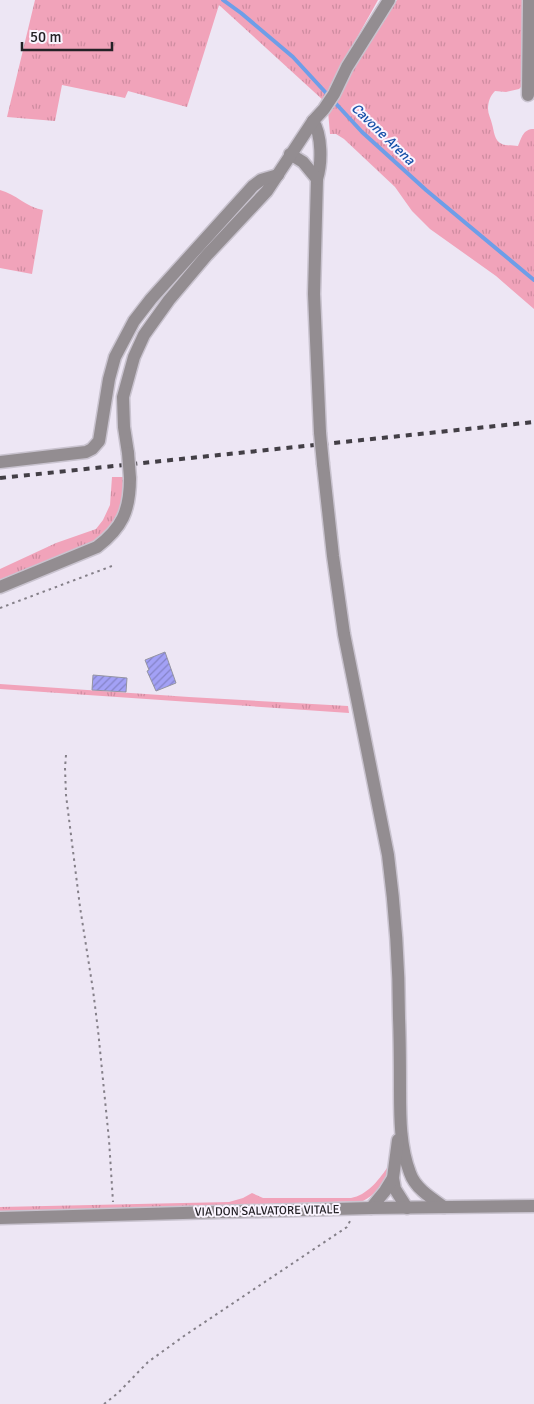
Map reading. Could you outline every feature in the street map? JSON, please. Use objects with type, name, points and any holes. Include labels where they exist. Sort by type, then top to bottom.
[{"type":"street","points":[[0,587],[97,547],[118,528],[128,504],[130,478],[124,427],[123,397],[134,357],[144,335],[169,300],[207,255],[267,191],[290,154],[334,94],[347,68],[389,0]]},
{"type":"street","points":[[528,95],[529,0]]},
{"type":"street","points":[[313,121],[317,127],[319,137],[320,164],[317,179],[314,294],[320,433],[333,556],[344,634],[392,884],[399,980],[400,1118],[393,1178],[395,1189],[407,1208]]},
{"type":"street","points":[[290,154],[303,162],[317,179]]},
{"type":"street","points":[[0,462],[86,452],[92,449],[99,441],[109,379],[115,357],[134,321],[151,299],[253,186],[260,180],[278,175]]},
{"type":"street","points":[[400,1118],[405,1155],[410,1173],[418,1186],[429,1197],[444,1207]]},
{"type":"street","points":[[371,1208],[393,1178]]},
{"type":"street","points":[[407,1208],[418,1186]]},
{"type":"street","name":"VIA DON SALVATORE VITALE","points":[[0,1218],[371,1208],[534,1206]]},
{"type":"path","points":[[0,608],[112,566]]},
{"type":"path","points":[[66,756],[66,795],[96,1014],[110,1140],[115,1215]]},
{"type":"path","points":[[104,1404],[148,1362],[347,1227],[355,1209]]},
{"type":"green space","points":[[35,0],[378,0],[329,88],[332,91],[324,101],[219,5],[187,107],[128,91],[125,98],[62,85],[55,121],[7,117]]},
{"type":"green space","points":[[397,0],[525,0],[523,85],[519,89],[506,92],[495,91],[488,104],[488,113],[499,143],[518,146],[525,132],[534,129],[534,309],[496,276],[430,229],[412,211],[395,187],[344,139],[336,134],[330,134],[328,111]]},
{"type":"green space","points":[[0,190],[43,210],[32,274],[0,268]]},
{"type":"green space","points":[[112,477],[128,477],[116,523],[93,544],[0,584],[0,569],[56,543],[96,529],[103,520],[110,505]]},
{"type":"green space","points":[[0,684],[348,706],[349,713],[0,689]]},
{"type":"green space","points":[[387,1168],[387,1173],[380,1188],[363,1201],[0,1212],[0,1207],[229,1202],[252,1193],[263,1198],[351,1198],[367,1191]]},
{"type":"building","points":[[165,652],[176,683],[156,691],[147,671],[149,670],[145,660]]},
{"type":"building","points":[[93,675],[127,678],[126,692],[92,690]]},
{"type":"waterway","name":"Cavone Arena","points":[[223,0],[293,57],[362,132],[426,190],[534,280]]},
{"type":"railway","points":[[0,478],[534,422]]}]
